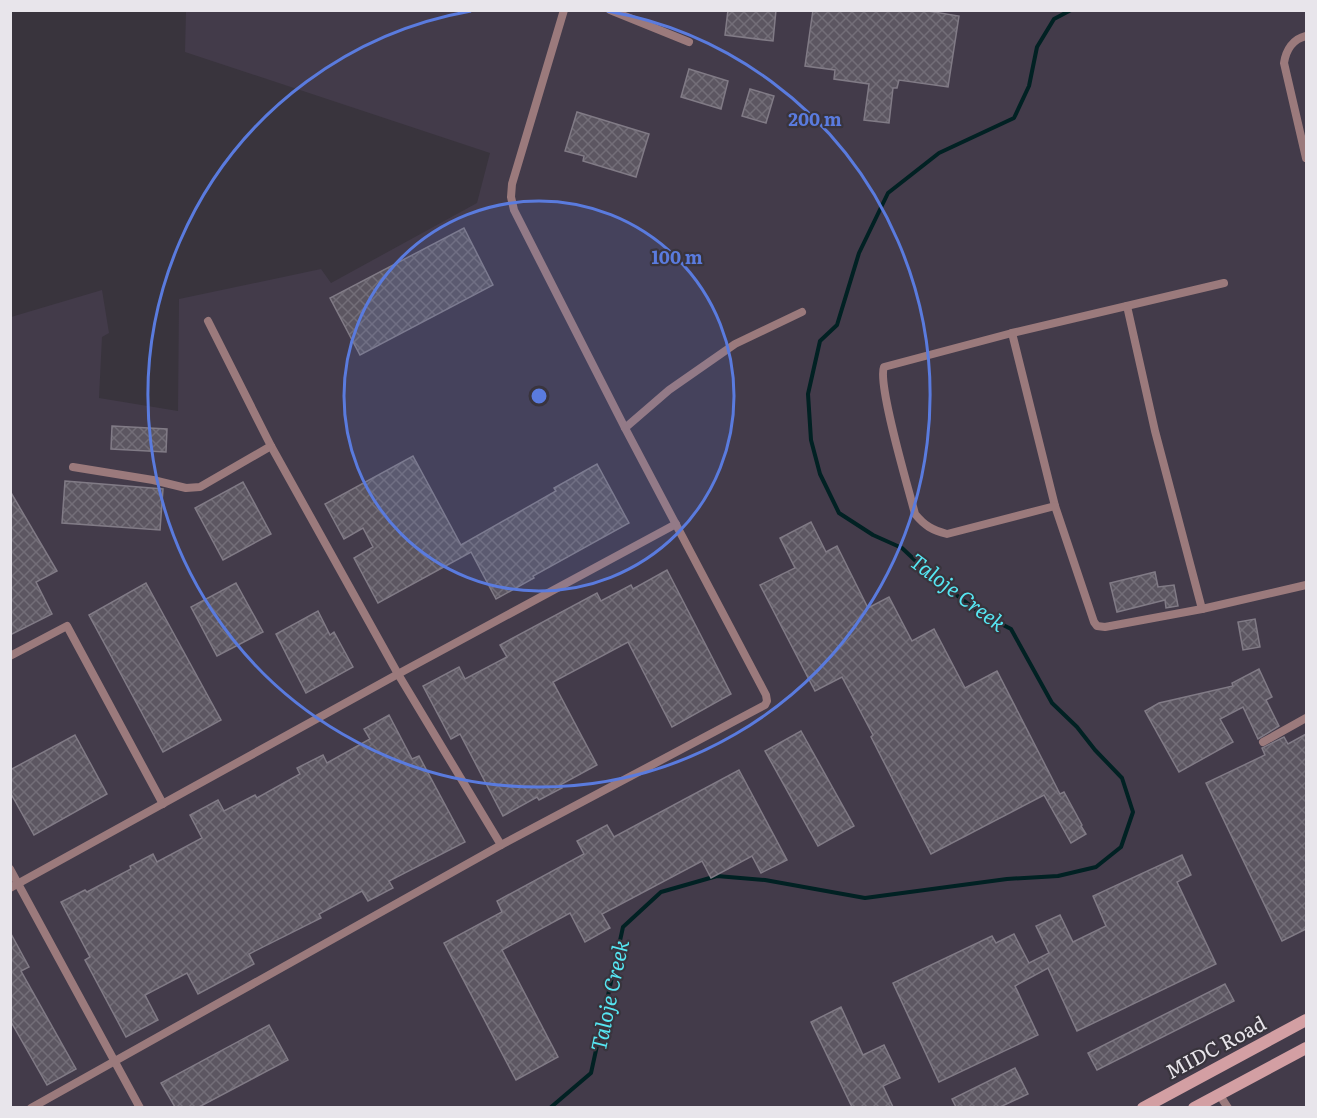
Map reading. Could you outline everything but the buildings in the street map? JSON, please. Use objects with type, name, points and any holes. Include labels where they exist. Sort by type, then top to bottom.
[{"type":"main road","name":"MIDC Road","points":[[1143,1107],[1306,1020]]},
{"type":"main road","points":[[1194,1107],[1306,1048]]},
{"type":"lane","points":[[31,1107],[116,1062],[501,845],[765,705],[767,701],[766,695],[625,428],[514,210],[511,197],[512,184],[564,10]]},
{"type":"lane","points":[[610,10],[689,42]]},
{"type":"lane","points":[[1306,36],[1292,45],[1285,55],[1284,63],[1306,158]]},
{"type":"lane","points":[[1056,506],[947,534],[932,531],[924,525],[915,514],[888,407],[882,371],[887,365],[1224,283]]},
{"type":"lane","points":[[1127,306],[1155,431],[1202,609]]},
{"type":"lane","points":[[625,428],[669,390],[735,344],[802,312]]},
{"type":"lane","points":[[208,321],[271,446],[398,674],[501,845]]},
{"type":"lane","points":[[1012,333],[1056,506],[1097,626],[1105,627],[1202,609],[1306,585]]},
{"type":"lane","points":[[73,467],[192,489],[200,487],[271,446]]},
{"type":"lane","points":[[10,888],[676,524]]},
{"type":"lane","points":[[10,656],[67,626],[163,804]]},
{"type":"lane","points":[[1263,741],[1306,718]]},
{"type":"lane","points":[[10,869],[140,1107]]},
{"type":"lane","points":[[1219,1094],[1228,1107]]},
{"type":"shaded area","points":[[186,11],[1306,11],[1306,1107],[11,1108],[11,317],[102,290],[109,333],[102,337],[99,398],[178,411],[179,299],[321,269],[331,283],[477,203],[490,153],[185,52]]},
{"type":"waterway","name":"Taloje Creek","points":[[550,1108],[591,1073],[623,927],[661,892],[717,876],[765,880],[865,898],[1007,879],[1058,876],[1096,867],[1121,847],[1133,812],[1122,778],[1077,727],[1052,703],[1011,629],[982,614],[936,580],[902,548],[873,535],[839,513],[820,474],[811,440],[808,394],[820,341],[837,325],[859,253],[888,193],[939,153],[1014,118],[1029,86],[1037,47],[1054,19],[1071,10]]}]
